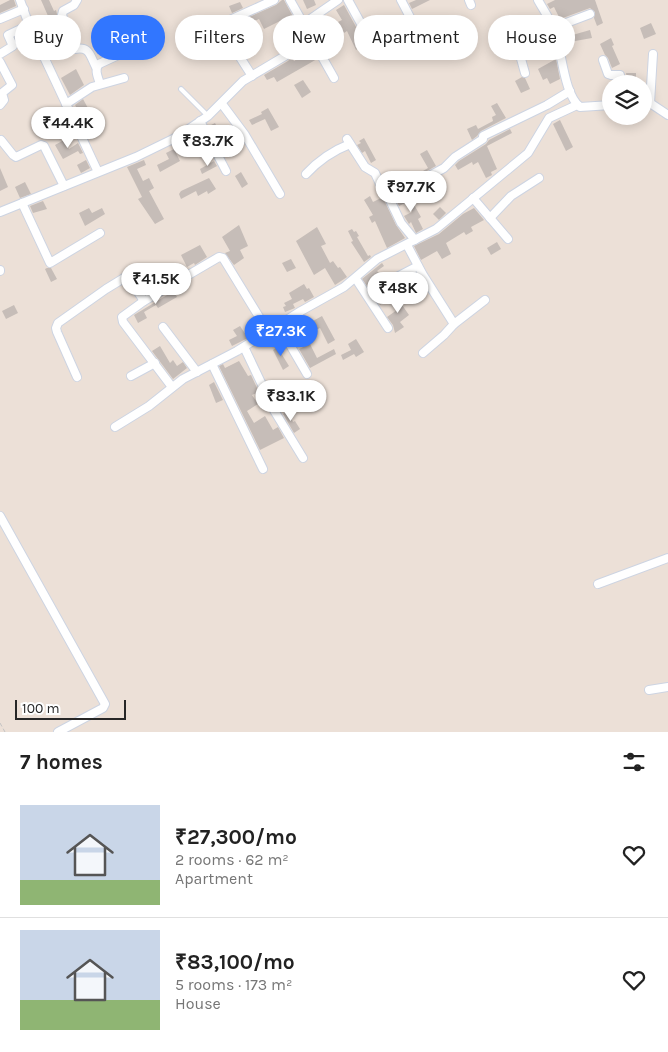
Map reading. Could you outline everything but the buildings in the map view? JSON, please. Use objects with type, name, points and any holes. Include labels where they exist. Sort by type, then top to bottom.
[{"type":"street","points":[[20,0],[26,15]]},
{"type":"street","points":[[241,15],[274,0]]},
{"type":"street","points":[[290,0],[298,15]]},
{"type":"street","points":[[316,15],[338,0]]},
{"type":"street","points":[[348,0],[356,15]]},
{"type":"street","points":[[401,0],[409,15]]},
{"type":"street","points":[[538,0],[546,15]]},
{"type":"street","points":[[79,1],[62,11],[62,15],[73,47],[75,49],[83,47],[86,49],[96,67],[100,84]]},
{"type":"street","points":[[0,19],[24,9]]},
{"type":"street","points":[[575,20],[590,14]]},
{"type":"street","points":[[0,54],[13,46],[8,35],[15,32]]},
{"type":"street","points":[[650,75],[653,54]]},
{"type":"street","points":[[45,60],[98,172]]},
{"type":"street","points":[[96,67],[108,60]]},
{"type":"street","points":[[242,60],[252,76]]},
{"type":"street","points":[[0,212],[177,137],[208,116],[244,81],[278,60]]},
{"type":"street","points":[[324,60],[334,78]]},
{"type":"street","points":[[521,60],[525,73]]},
{"type":"street","points":[[562,60],[570,91],[577,105],[580,107],[602,106]]},
{"type":"street","points":[[603,60],[608,74],[611,75]]},
{"type":"street","points":[[0,62],[12,85],[2,93],[4,100],[0,104]]},
{"type":"street","points":[[66,104],[100,84],[124,78]]},
{"type":"street","points":[[389,198],[444,168],[455,157],[484,139],[483,136],[546,106],[570,91]]},
{"type":"street","points":[[222,104],[245,135],[280,194]]},
{"type":"street","points":[[114,427],[149,406],[172,387],[269,333],[301,311],[344,287],[377,259],[436,229],[528,153],[549,118],[577,105]]},
{"type":"street","points":[[652,106],[668,115]]},
{"type":"street","points":[[200,121],[226,171]]},
{"type":"street","points":[[0,139],[16,156],[22,155],[41,145],[44,146],[64,186]]},
{"type":"street","points":[[306,174],[330,153],[349,142],[365,167],[375,173],[401,223],[415,240]]},
{"type":"street","points":[[490,218],[511,196],[539,178]]},
{"type":"street","points":[[473,198],[508,239]]},
{"type":"street","points":[[22,203],[50,263],[100,233]]},
{"type":"street","points":[[407,245],[454,324]]},
{"type":"street","points":[[172,387],[122,319],[123,315],[187,275],[221,257],[269,333]]},
{"type":"street","points":[[397,277],[418,266]]},
{"type":"street","points":[[77,377],[57,332],[58,324],[124,278],[130,280],[144,301]]},
{"type":"street","points":[[356,278],[388,328]]},
{"type":"street","points":[[423,354],[454,324],[485,300]]},
{"type":"street","points":[[279,326],[307,374]]},
{"type":"street","points":[[163,327],[197,372]]},
{"type":"street","points":[[244,347],[275,412],[303,458]]},
{"type":"street","points":[[131,376],[155,363]]},
{"type":"street","points":[[212,364],[263,468]]},
{"type":"street","points":[[0,516],[105,704],[103,708],[58,732]]},
{"type":"street","points":[[598,584],[668,558]]},
{"type":"street","points":[[649,690],[668,688]]},
{"type":"lane","points":[[181,89],[208,116]]},
{"type":"path","points":[[0,723],[5,732]]}]
